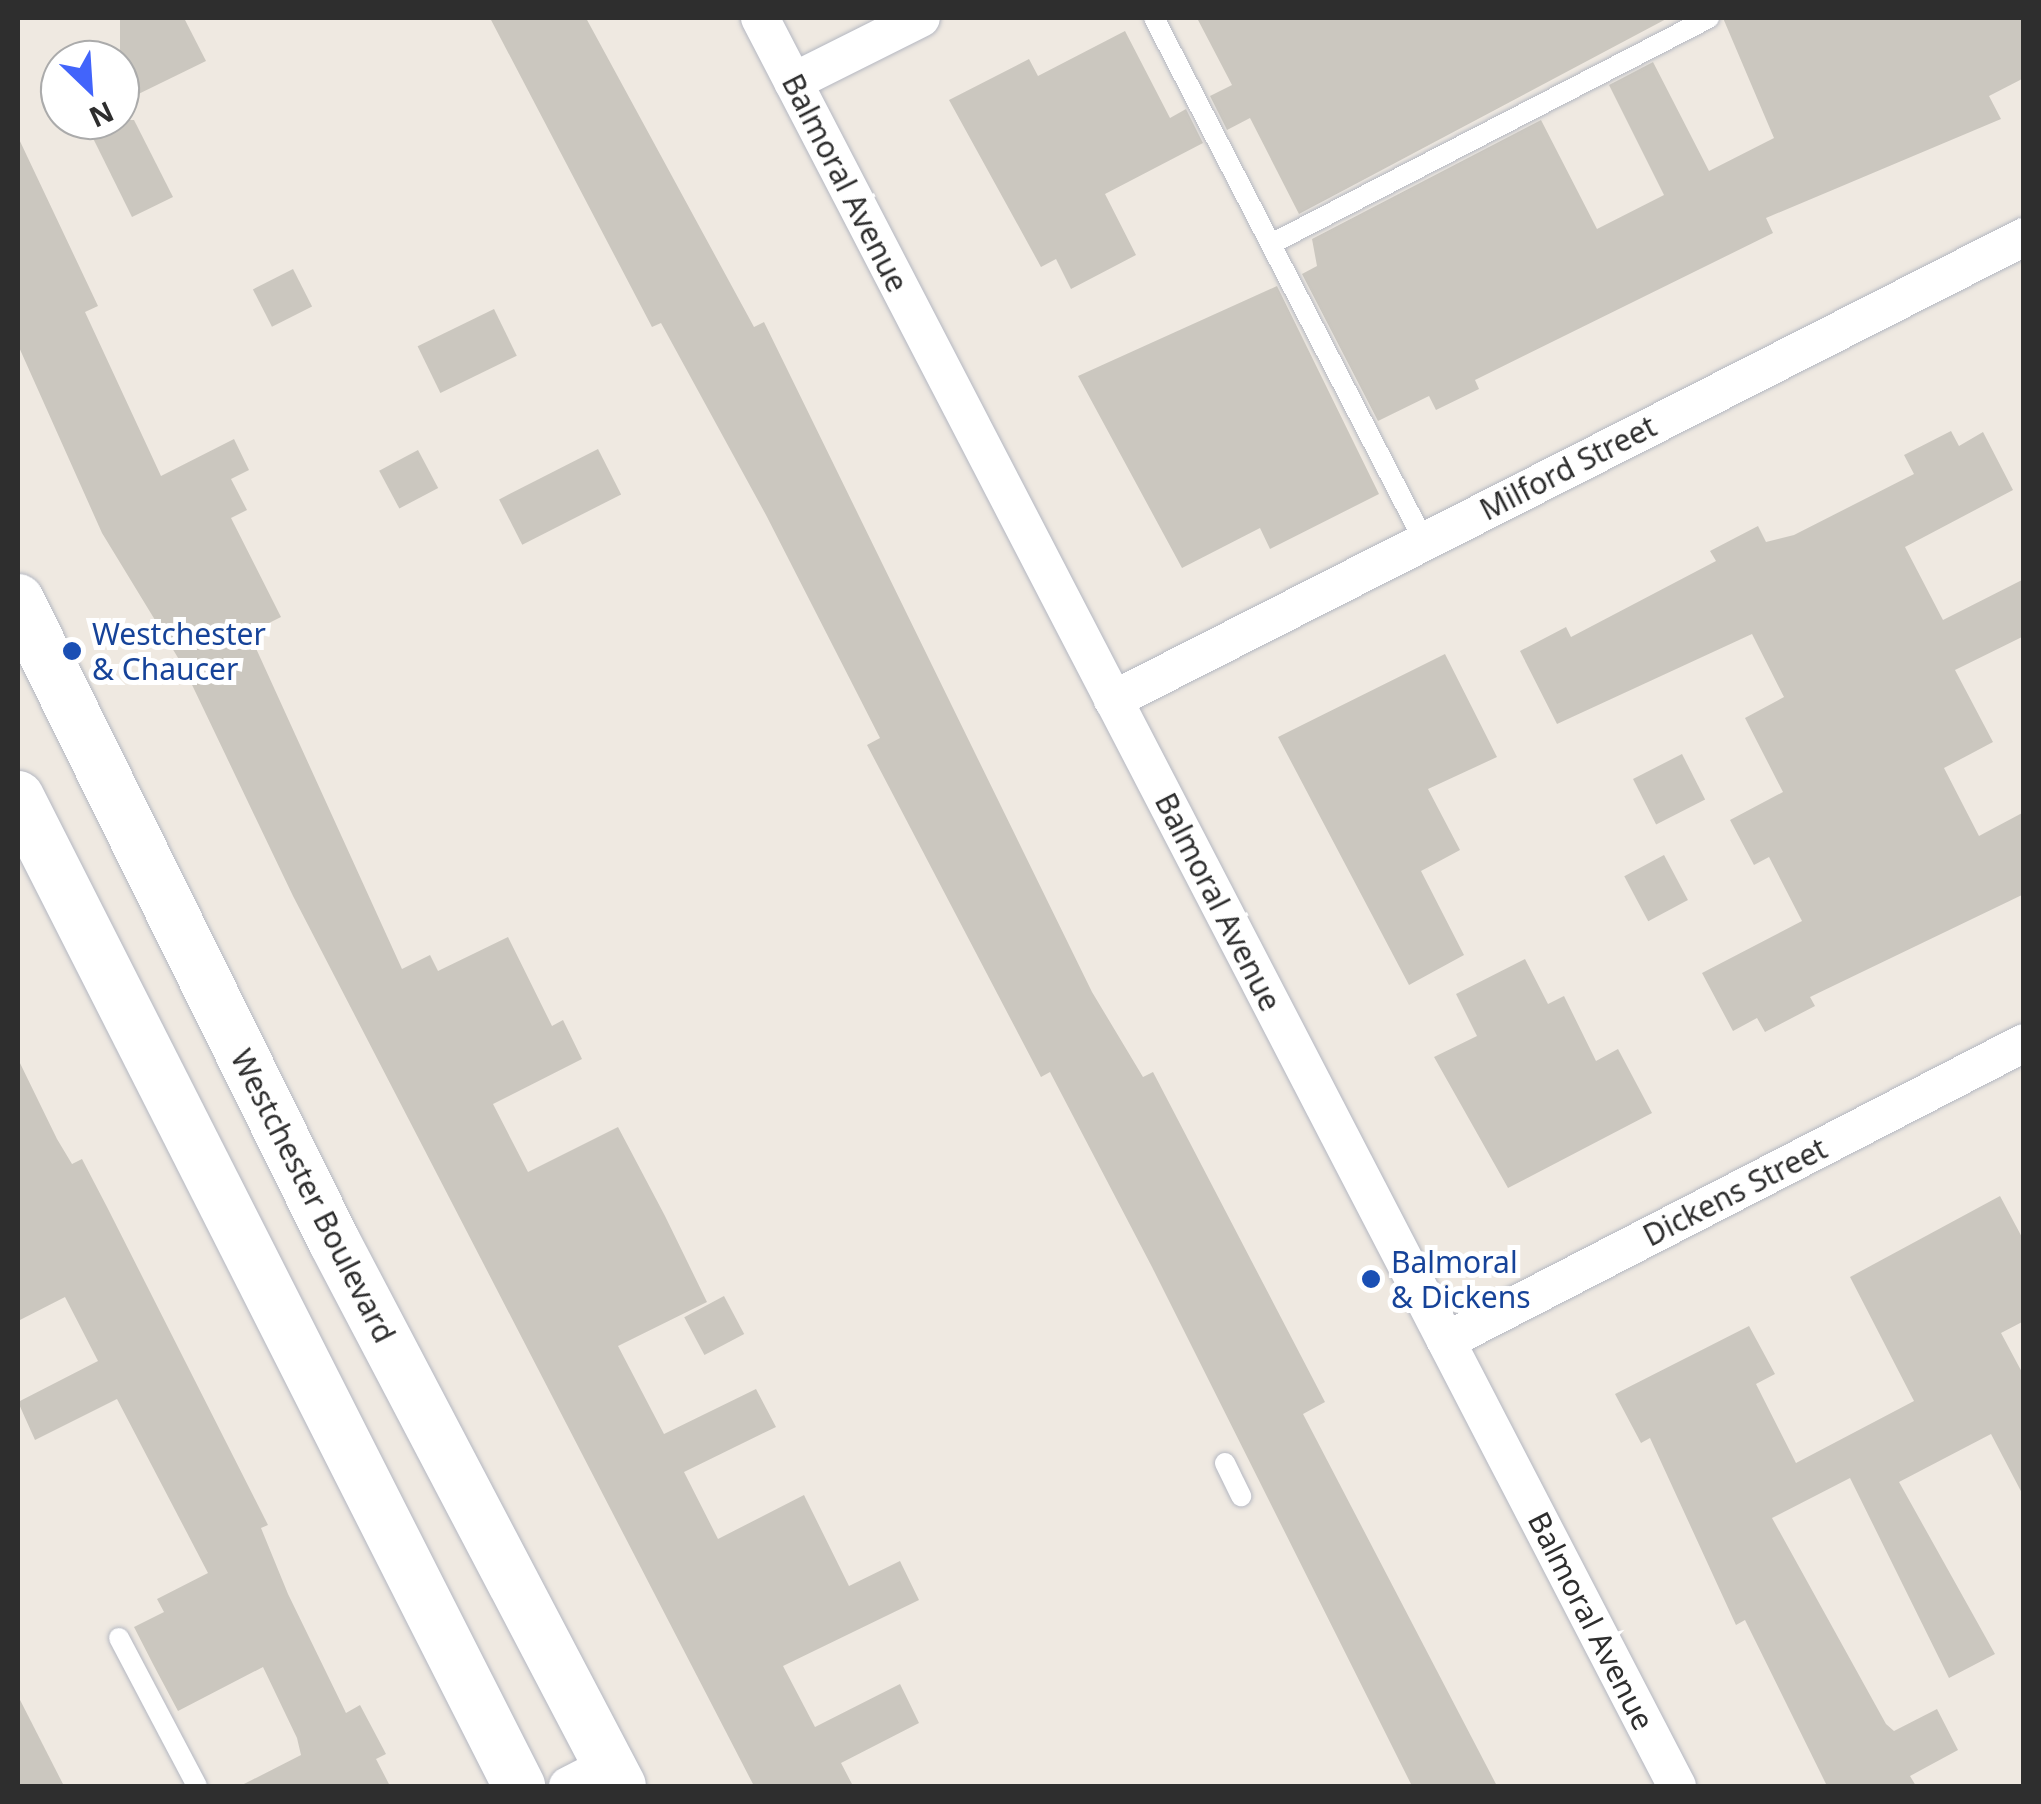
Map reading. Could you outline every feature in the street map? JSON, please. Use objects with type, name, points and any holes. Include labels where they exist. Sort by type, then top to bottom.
[{"type":"street","name":"Balmoral Avenue","points":[[760,18],[1677,1786]]},
{"type":"street","points":[[793,82],[921,18]]},
{"type":"street","name":"Milford Street","points":[[1113,700],[2024,236]]},
{"type":"street","name":"Westchester Boulevard","points":[[18,600],[599,1780]]},
{"type":"street","points":[[18,798],[519,1786]]},
{"type":"street","name":"Dickens Street","points":[[1446,1342],[2024,1043]]},
{"type":"lane","points":[[1154,18],[1424,542]]},
{"type":"lane","points":[[1271,244],[1709,18]]},
{"type":"lane","points":[[1225,1463],[1241,1496]]},
{"type":"lane","points":[[118,1638],[197,1786]]},
{"type":"building","points":[[120,18],[184,18],[206,61],[140,93],[140,40],[120,40]]},
{"type":"building","points":[[490,18],[586,18],[754,327],[764,322],[1092,992],[1143,1077],[1153,1072],[1325,1402],[1303,1414],[1497,1786],[1412,1786],[1050,1072],[1041,1077],[867,745],[880,738],[766,515],[661,323],[652,327]]},
{"type":"building","points":[[1197,18],[1668,18],[1299,214],[1250,118],[1227,130],[1210,96],[1232,85]]},
{"type":"building","points":[[1723,18],[2024,18],[2024,78],[1989,96],[2001,119],[1766,218],[1773,233],[1475,380],[1479,389],[1436,410],[1429,396],[1378,421],[1302,274],[1317,266],[1312,239],[1541,120],[1597,229],[1664,195],[1609,85],[1653,62],[1709,171],[1774,138]]},
{"type":"building","points":[[1125,31],[1170,118],[1186,109],[1203,143],[1105,194],[1136,255],[1071,289],[1056,259],[1041,267],[949,100],[1029,59],[1038,76]]},
{"type":"building","points":[[140,132],[173,197],[132,217],[94,140],[140,140]]},
{"type":"building","points":[[18,137],[98,306],[85,312],[161,476],[234,439],[249,470],[231,479],[247,510],[231,518],[281,617],[249,633],[402,969],[430,955],[438,971],[508,937],[552,1026],[563,1020],[582,1059],[493,1104],[528,1172],[618,1127],[665,1216],[707,1302],[618,1346],[664,1434],[756,1389],[776,1427],[684,1472],[718,1539],[804,1495],[849,1586],[900,1561],[919,1600],[783,1666],[815,1727],[900,1684],[919,1723],[841,1763],[853,1786],[754,1786],[293,896],[183,666],[102,533],[18,345]]},
{"type":"building","points":[[293,269],[312,306],[272,327],[253,289]]},
{"type":"building","points":[[1277,286],[1379,494],[1270,549],[1260,528],[1182,568],[1078,376]]},
{"type":"building","points":[[494,309],[517,356],[440,393],[418,346]]},
{"type":"building","points":[[1951,431],[1959,446],[1983,432],[2013,490],[1905,547],[1943,620],[2024,579],[2024,636],[1955,670],[1993,742],[1944,768],[1979,836],[2024,812],[2024,894],[1810,997],[1815,1006],[1765,1032],[1757,1018],[1733,1031],[1702,973],[1802,921],[1769,857],[1754,865],[1730,820],[1783,792],[1745,718],[1784,697],[1752,634],[1557,724],[1520,651],[1566,627],[1571,637],[1716,561],[1710,551],[1758,526],[1766,542],[1794,535],[1914,474],[1904,455]]},
{"type":"building","points":[[598,449],[621,494],[522,545],[499,499]]},
{"type":"building","points":[[418,450],[438,488],[399,509],[379,471]]},
{"type":"building","points":[[1445,654],[1497,757],[1428,789],[1460,850],[1421,871],[1464,955],[1409,985],[1278,737]]},
{"type":"building","points":[[1682,754],[1705,799],[1656,824],[1633,779]]},
{"type":"building","points":[[1664,855],[1688,900],[1648,921],[1624,876]]},
{"type":"building","points":[[1525,959],[1548,1004],[1564,996],[1596,1061],[1618,1049],[1652,1113],[1508,1188],[1434,1057],[1477,1036],[1456,994]]},
{"type":"building","points":[[18,1059],[72,1164],[82,1159],[107,1207],[268,1525],[261,1528],[288,1594],[346,1713],[360,1705],[386,1754],[376,1759],[390,1786],[240,1786],[301,1755],[297,1738],[263,1667],[178,1711],[154,1666],[134,1627],[164,1612],[157,1599],[208,1573],[117,1399],[35,1440],[18,1402],[98,1361],[65,1297],[18,1321]]},
{"type":"building","points":[[2000,1196],[2024,1241],[2024,1321],[2001,1333],[2024,1376],[2024,1497],[1991,1434],[1899,1482],[1995,1654],[1949,1678],[1850,1478],[1772,1518],[1886,1724],[1894,1731],[1937,1709],[1958,1750],[1910,1776],[1916,1786],[1827,1786],[1745,1620],[1736,1625],[1650,1438],[1641,1443],[1615,1394],[1749,1326],[1775,1374],[1756,1384],[1796,1463],[1914,1401],[1850,1277]]},
{"type":"building","points":[[724,1296],[744,1334],[704,1355],[684,1317]]},
{"type":"building","points":[[18,1696],[64,1786],[18,1786]]},
{"type":"place","name":"Westchester & Chaucer","points":[[72,651]]},
{"type":"place","name":"Balmoral & Dickens","points":[[1371,1279]]}]
